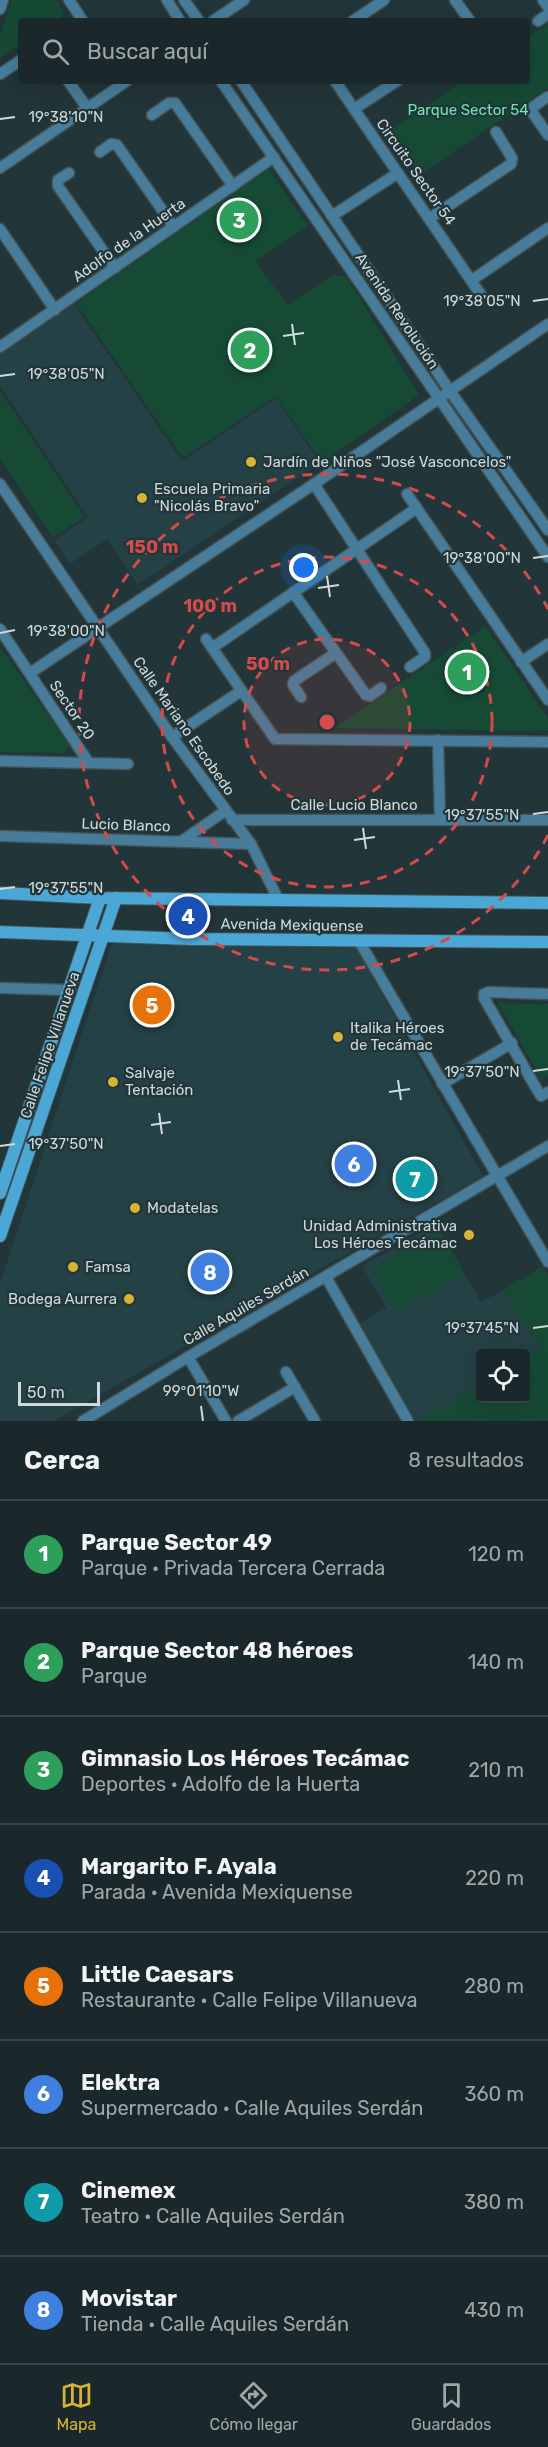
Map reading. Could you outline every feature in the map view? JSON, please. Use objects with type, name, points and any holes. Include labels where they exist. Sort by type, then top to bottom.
[{"type":"main road","name":"Avenida Mexiquense","points":[[0,891],[100,898],[548,903]]},
{"type":"main road","name":"Calle Felipe Villanueva","points":[[0,1193],[100,898]]},
{"type":"main road","name":"Calle Felipe Villanueva","points":[[0,1236],[116,898]]},
{"type":"main road","name":"Avenida Mexiquense","points":[[0,932],[359,941],[548,942]]},
{"type":"street","points":[[0,9],[3,0]]},
{"type":"street","points":[[69,0],[80,18]]},
{"type":"street","points":[[166,0],[178,18]]},
{"type":"street","points":[[184,0],[197,18]]},
{"type":"street","points":[[217,18],[244,0]]},
{"type":"street","points":[[357,18],[384,0]]},
{"type":"street","points":[[455,0],[468,18]]},
{"type":"street","points":[[543,0],[548,7]]},
{"type":"street","points":[[0,74],[18,62]]},
{"type":"street","points":[[70,84],[88,109]]},
{"type":"street","points":[[0,168],[123,84]]},
{"type":"street","name":"Avenida Revolución","points":[[223,84],[548,557]]},
{"type":"street","name":"Avenida Revolución","points":[[243,84],[450,391],[548,530]]},
{"type":"street","name":"Circuito Sector 54","points":[[337,84],[481,295]]},
{"type":"street","points":[[354,109],[392,84]]},
{"type":"street","points":[[547,97],[530,109],[548,135]]},
{"type":"street","points":[[152,115],[169,103],[175,103],[234,186]]},
{"type":"street","points":[[430,218],[511,164],[512,158],[496,132]]},
{"type":"street","points":[[100,152],[111,144],[117,145],[174,227]]},
{"type":"street","name":"Adolfo de la Huerta","points":[[0,347],[274,157]]},
{"type":"street","points":[[69,173],[58,180],[58,186],[114,268]]},
{"type":"street","points":[[332,216],[398,173]]},
{"type":"street","points":[[0,228],[55,310]]},
{"type":"street","points":[[472,280],[548,228]]},
{"type":"street","name":"Sector 20","points":[[30,673],[314,484],[548,324]]},
{"type":"street","name":"Calle Mariano Escobedo","points":[[0,484],[172,736],[250,844],[278,899]]},
{"type":"street","points":[[314,484],[425,652],[425,657],[410,667]]},
{"type":"street","points":[[407,494],[548,700]]},
{"type":"street","points":[[417,508],[293,592],[209,643],[275,739],[548,742]]},
{"type":"street","points":[[293,592],[368,696],[381,688]]},
{"type":"street","name":"Sector 20","points":[[0,630],[89,763]]},
{"type":"street","points":[[521,662],[548,644]]},
{"type":"street","points":[[301,697],[293,685],[294,681],[336,653]]},
{"type":"street","points":[[172,736],[241,691]]},
{"type":"street","points":[[438,740],[440,820]]},
{"type":"street","name":"Sector 20","points":[[0,761],[128,764]]},
{"type":"street","points":[[179,842],[229,815]]},
{"type":"street","name":"Calle Lucio Blanco","points":[[229,815],[548,820]]},
{"type":"street","name":"Lucio Blanco","points":[[0,836],[250,844]]},
{"type":"street","points":[[359,941],[548,1262]]},
{"type":"street","points":[[0,988],[70,990]]},
{"type":"street","points":[[548,994],[489,992],[484,994],[484,998],[539,1093],[542,1096],[548,1092]]},
{"type":"street","points":[[442,1084],[512,1044]]},
{"type":"street","name":"Calle Aquiles Serdán","points":[[83,1421],[548,1146]]},
{"type":"street","points":[[326,1277],[408,1421]]},
{"type":"street","points":[[188,1357],[226,1421]]},
{"type":"street","points":[[286,1372],[315,1421]]},
{"type":"street","points":[[238,1421],[295,1387]]},
{"type":"shaded area","points":[[74,304],[182,461],[276,398],[320,463],[138,585],[107,539],[70,564],[54,540],[88,517],[0,386],[0,354]]},
{"type":"shaded area","points":[[113,940],[353,942],[483,1176],[54,1421],[0,1421],[0,1283]]},
{"type":"shaded area","points":[[436,1224],[481,1302],[503,1290],[522,1324],[528,1327],[541,1349],[530,1356],[530,1349],[476,1349],[476,1386],[416,1421],[360,1323],[386,1308],[362,1266]]},
{"type":"green space","points":[[12,0],[56,0],[65,14],[59,18],[18,18],[18,46],[0,58],[0,34]]},
{"type":"green space","name":"Parque Sector 54","points":[[548,24],[548,88],[417,176],[387,132],[459,84],[530,84],[530,36]]},
{"type":"green space","points":[[269,169],[308,226],[256,261],[287,305],[333,275],[347,277],[419,395],[322,463],[276,396],[183,458],[76,303]]},
{"type":"green space","points":[[0,391],[85,517],[53,537],[0,458]]},
{"type":"green space","points":[[485,626],[548,718],[548,731],[334,728]]},
{"type":"green space","points":[[0,647],[70,746],[64,753],[0,752]]},
{"type":"green space","points":[[498,1003],[548,1004],[548,1076],[542,1080]]},
{"type":"green space","points":[[440,1231],[464,1274],[396,1313],[371,1270]]},
{"type":"green space","points":[[543,1266],[548,1276],[548,1421],[416,1421],[476,1386],[476,1403],[530,1403],[530,1356],[541,1349],[528,1327],[522,1324],[503,1290]]},
{"type":"place","name":"Gimnasio Los Héroes Tecámac","points":[[239,220]]},
{"type":"place","name":"Parque Sector 48 héroes","points":[[250,350]]},
{"type":"place","name":"Jardín de Niños \"José Vasconcelos\"","points":[[251,462]]},
{"type":"place","name":"Escuela Primaria \"Nicolás Bravo\"","points":[[142,498]]},
{"type":"place","name":"Parque Sector 49","points":[[467,672]]},
{"type":"place","name":"Margarito F. Ayala","points":[[188,916]]},
{"type":"place","name":"Little Caesars","points":[[152,1005]]},
{"type":"place","name":"Italika Héroes de Tecámac","points":[[338,1037]]},
{"type":"place","name":"Salvaje Tentación","points":[[113,1082]]},
{"type":"place","name":"Elektra","points":[[354,1164]]},
{"type":"place","name":"Cinemex","points":[[415,1179]]},
{"type":"place","name":"Modatelas","points":[[135,1208]]},
{"type":"place","name":"Unidad Administrativa Los Héroes Tecámac","points":[[469,1235]]},
{"type":"place","name":"Famsa","points":[[73,1267]]},
{"type":"place","name":"Movistar","points":[[210,1272]]},
{"type":"place","name":"Bodega Aurrera","points":[[129,1299]]}]
